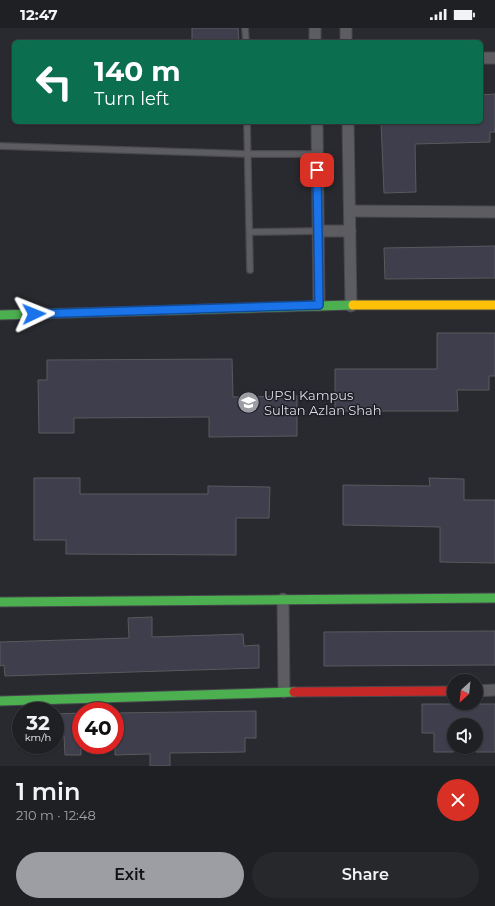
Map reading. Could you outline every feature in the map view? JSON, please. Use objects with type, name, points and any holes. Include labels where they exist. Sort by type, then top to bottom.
[{"type":"street","points":[[315,28],[315,40]]},
{"type":"street","points":[[346,28],[346,40]]},
{"type":"street","points":[[483,58],[495,58]]},
{"type":"street","points":[[316,124],[319,305]]},
{"type":"street","points":[[348,124],[351,306]]},
{"type":"street","points":[[350,211],[495,212]]},
{"type":"street","points":[[318,231],[350,231]]},
{"type":"street","points":[[0,315],[319,305],[495,305]]},
{"type":"street","points":[[0,602],[495,598]]},
{"type":"street","points":[[283,599],[284,692]]},
{"type":"street","points":[[483,691],[495,690]]},
{"type":"street","points":[[0,701],[284,692],[447,691]]},
{"type":"lane","points":[[245,28],[246,40]]},
{"type":"lane","points":[[247,124],[250,270]]},
{"type":"lane","points":[[0,146],[248,154],[317,154]]},
{"type":"lane","points":[[250,232],[318,231]]},
{"type":"building","points":[[192,28],[238,28],[239,40],[192,40]]},
{"type":"building","points":[[495,94],[495,132],[490,132],[490,142],[415,144],[416,192],[384,193],[381,124],[483,124],[483,95]]},
{"type":"building","points":[[495,246],[495,278],[385,279],[384,248]]},
{"type":"building","points":[[437,333],[495,333],[495,376],[489,376],[489,390],[457,390],[458,411],[335,411],[335,369],[437,369]]},
{"type":"building","points":[[232,359],[233,397],[297,396],[297,436],[209,437],[209,417],[74,418],[74,433],[39,433],[38,380],[47,380],[47,360]]},
{"type":"building","points":[[34,478],[80,478],[80,494],[208,494],[208,486],[270,487],[269,518],[236,518],[236,555],[66,554],[66,540],[34,540]]},
{"type":"building","points":[[429,478],[464,479],[464,500],[495,500],[495,563],[440,562],[440,527],[343,525],[343,485],[430,486]]},
{"type":"building","points":[[152,617],[152,637],[243,634],[244,646],[259,645],[259,668],[5,676],[4,665],[0,666],[0,642],[129,638],[128,618]]},
{"type":"building","points":[[495,631],[495,665],[324,666],[324,632]]},
{"type":"building","points":[[422,704],[447,704],[447,710],[483,710],[483,704],[495,704],[495,752],[483,752],[483,718],[447,718],[447,752],[434,752],[434,733],[422,733]]},
{"type":"building","points":[[256,711],[256,738],[245,738],[245,752],[170,753],[170,766],[150,766],[150,754],[115,755],[124,754],[124,713]]},
{"type":"building","points":[[72,713],[72,754],[81,755],[65,755],[64,714]]},
{"type":"traffic: fast","points":[[0,315],[353,305]]},
{"type":"traffic: fast","points":[[0,602],[495,598]]},
{"type":"traffic: fast","points":[[0,701],[294,692]]},
{"type":"traffic: slow","points":[[353,305],[495,305]]},
{"type":"traffic: jam","points":[[294,692],[447,691]]},
{"type":"place","name":"UPSI Kampus Sultan Azlan Shah","points":[[248,402]]},
{"type":"route","points":[[34,314],[319,305],[317,170]]}]
